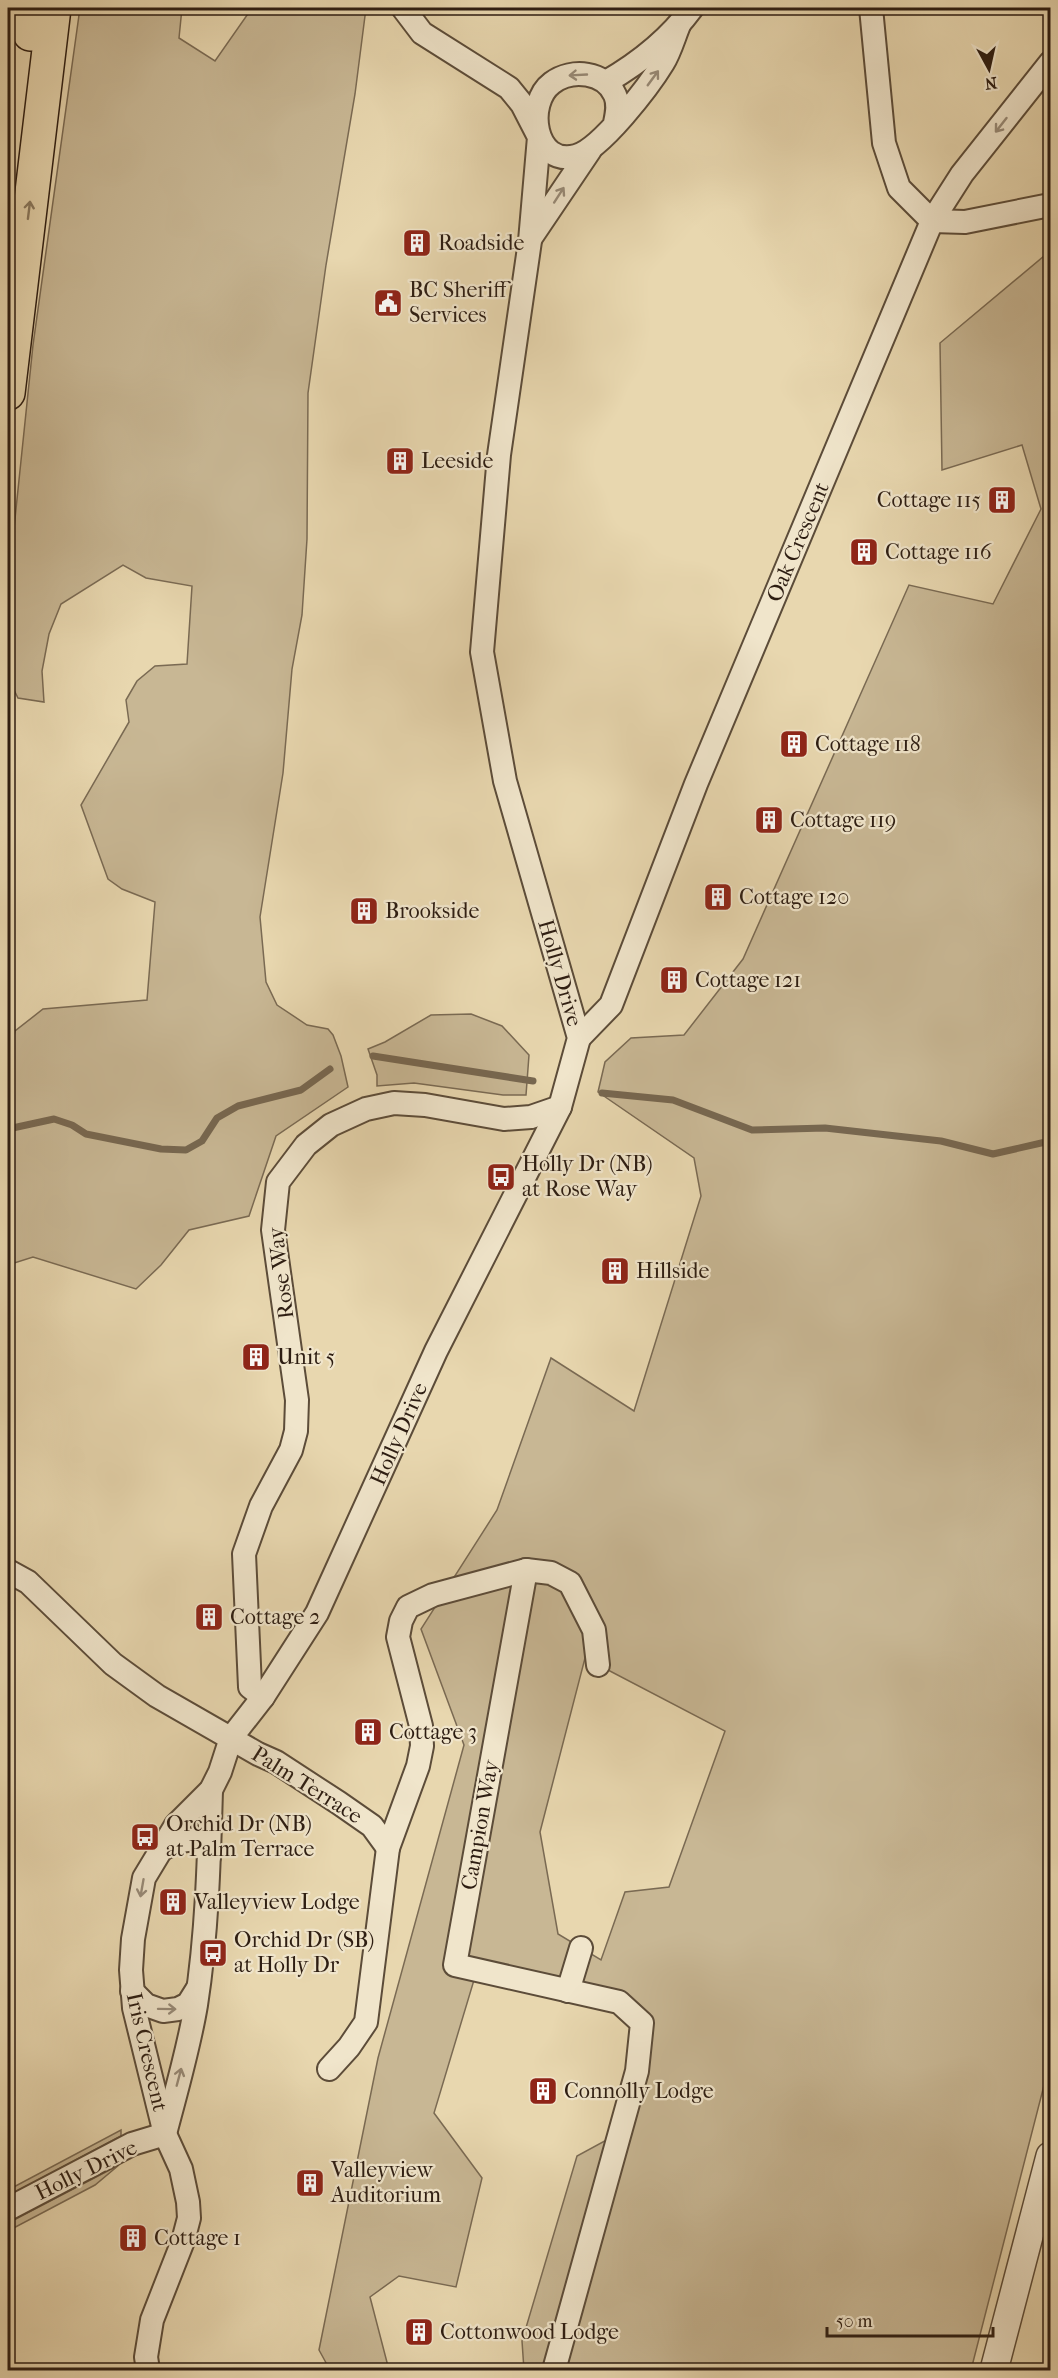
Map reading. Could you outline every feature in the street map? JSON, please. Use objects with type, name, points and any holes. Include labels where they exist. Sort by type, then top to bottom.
[{"type":"main road","points":[[8,393],[54,8]]},
{"type":"main road","points":[[8,204],[29,16]]},
{"type":"street","points":[[403,8],[422,33],[509,88],[522,104],[549,152],[560,157],[576,156],[590,150],[638,98],[665,61],[686,16]]},
{"type":"street","points":[[871,8],[884,143],[899,188],[932,221],[966,222],[1050,205]]},
{"type":"street","points":[[606,82],[632,67],[686,16]]},
{"type":"street","name":"Oak Crescent","points":[[579,1038],[611,1005],[696,783],[932,221],[962,174],[1050,63]]},
{"type":"street","points":[[509,88],[527,88],[577,74],[592,75],[606,82],[615,95],[618,106],[615,123]]},
{"type":"street","points":[[539,137],[537,108],[541,96],[551,83]]},
{"type":"street","name":"Holly Drive","points":[[231,1738],[263,1697],[317,1613],[436,1351],[560,1107],[579,1038],[505,781],[482,652],[499,454],[530,241],[539,137]]},
{"type":"street","name":"Holly Drive","points":[[530,241],[590,150]]},
{"type":"street","name":"Rose Way","points":[[263,1697],[250,1687],[244,1554],[261,1506],[291,1450],[296,1431],[297,1401],[273,1230],[278,1182],[306,1145],[332,1125],[366,1109],[394,1103],[415,1104],[504,1119],[531,1117],[560,1107]]},
{"type":"street","points":[[526,1570],[551,1573],[570,1583],[594,1630],[598,1665]]},
{"type":"street","name":"Palm Terrace","points":[[388,1848],[418,1766],[422,1746],[421,1726],[399,1637],[401,1621],[408,1607],[433,1595],[526,1570]]},
{"type":"street","name":"Campion Way","points":[[526,1570],[455,1965],[619,2002],[642,2023],[637,2071],[554,2370]]},
{"type":"street","name":"Palm Terrace","points":[[8,1571],[28,1582],[114,1664],[157,1696],[276,1762],[339,1803],[372,1826],[388,1848]]},
{"type":"street","name":"Iris Crescent","points":[[165,2134],[134,2008],[130,1970],[144,1878],[154,1858],[176,1826],[211,1790],[220,1772],[231,1738]]},
{"type":"street","name":"Iris Crescent","points":[[165,2134],[188,2045],[198,1988],[209,1857],[211,1790]]},
{"type":"street","points":[[162,1849],[186,1840],[201,1841],[207,1847],[209,1857]]},
{"type":"street","points":[[329,2069],[349,2047],[366,2022],[388,1848]]},
{"type":"street","points":[[568,1991],[581,1948]]},
{"type":"street","points":[[132,1991],[146,2005],[163,2012],[188,2004],[198,1988]]},
{"type":"street","points":[[148,2370],[146,2357],[152,2320],[183,2241],[189,2218],[181,2169],[165,2134]]},
{"type":"street","name":"Holly Drive","points":[[8,2209],[132,2144],[165,2134]]},
{"type":"street","points":[[994,2370],[1050,2156]]},
{"type":"shaded area","points":[[80,8],[182,8],[179,38],[215,61],[252,8],[366,8],[355,94],[326,265],[308,393],[307,539],[302,615],[292,669],[283,773],[260,917],[266,982],[277,1005],[307,1025],[328,1029],[333,1035],[341,1056],[348,1087],[276,1136],[249,1216],[189,1230],[161,1265],[136,1289],[33,1257],[8,1265],[8,1064],[15,1031],[43,1009],[147,1000],[155,902],[122,889],[108,879],[81,805],[129,722],[126,700],[137,681],[155,666],[187,664],[192,586],[146,578],[123,565],[61,604],[49,634],[42,671],[44,702],[18,698],[8,678],[8,586],[33,345]]},
{"type":"shaded area","points":[[1050,251],[1050,2062],[971,2370],[524,2370],[522,2341],[577,2156],[614,2136],[649,2027],[605,1989],[474,1980],[434,2113],[482,2178],[456,2287],[399,2276],[370,2297],[389,2370],[330,2370],[319,2350],[378,2058],[464,1745],[421,1629],[497,1510],[551,1358],[634,1411],[701,1196],[694,1158],[598,1092],[605,1062],[631,1038],[684,1035],[743,959],[909,585],[993,604],[1041,509],[1022,445],[942,470],[940,343]],"holes":[[[585,1658],[725,1731],[669,1887],[625,1892],[601,1960],[558,1934],[540,1832]]]},
{"type":"shaded area","points":[[471,1014],[502,1026],[529,1055],[526,1095],[503,1095],[414,1083],[377,1086],[377,1075],[368,1049],[385,1042],[431,1015]]},
{"type":"shaded area","points":[[121,2130],[121,2136],[8,2196],[8,2190]]},
{"type":"shaded area","points":[[119,2165],[95,2185],[8,2231],[8,2223]]},
{"type":"waterway","points":[[373,1056],[533,1081]]},
{"type":"waterway","points":[[8,1129],[54,1119],[72,1125],[86,1134],[161,1149],[186,1150],[202,1141],[217,1118],[238,1106],[301,1090],[330,1069]]},
{"type":"waterway","points":[[602,1093],[673,1100],[752,1130],[825,1128],[941,1141],[993,1154],[1050,1141]]},
{"type":"place","name":"Roadside","points":[[417,243]]},
{"type":"place","name":"BC Sheriff Services","points":[[388,303]]},
{"type":"place","name":"Leeside","points":[[400,461]]},
{"type":"place","name":"Cottage 115","points":[[1002,500]]},
{"type":"place","name":"Cottage 116","points":[[864,552]]},
{"type":"place","name":"Cottage 118","points":[[794,744]]},
{"type":"place","name":"Cottage 119","points":[[769,820]]},
{"type":"place","name":"Cottage 120","points":[[718,897]]},
{"type":"place","name":"Brookside","points":[[364,911]]},
{"type":"place","name":"Cottage 121","points":[[674,980]]},
{"type":"place","name":"Holly Dr (NB) at Rose Way","points":[[501,1177]]},
{"type":"place","name":"Hillside","points":[[615,1271]]},
{"type":"place","name":"Unit 5","points":[[256,1357]]},
{"type":"place","name":"Cottage 2","points":[[209,1617]]},
{"type":"place","name":"Cottage 3","points":[[368,1732]]},
{"type":"place","name":"Orchid Dr (NB) at Palm Terrace","points":[[145,1837]]},
{"type":"place","name":"Valleyview Lodge","points":[[173,1902]]},
{"type":"place","name":"Orchid Dr (SB) at Holly Dr","points":[[213,1953]]},
{"type":"place","name":"Connolly Lodge","points":[[543,2091]]},
{"type":"place","name":"Valleyview Auditorium","points":[[310,2183]]},
{"type":"place","name":"Cottage 1","points":[[133,2238]]},
{"type":"place","name":"Cottonwood Lodge","points":[[419,2332]]}]
